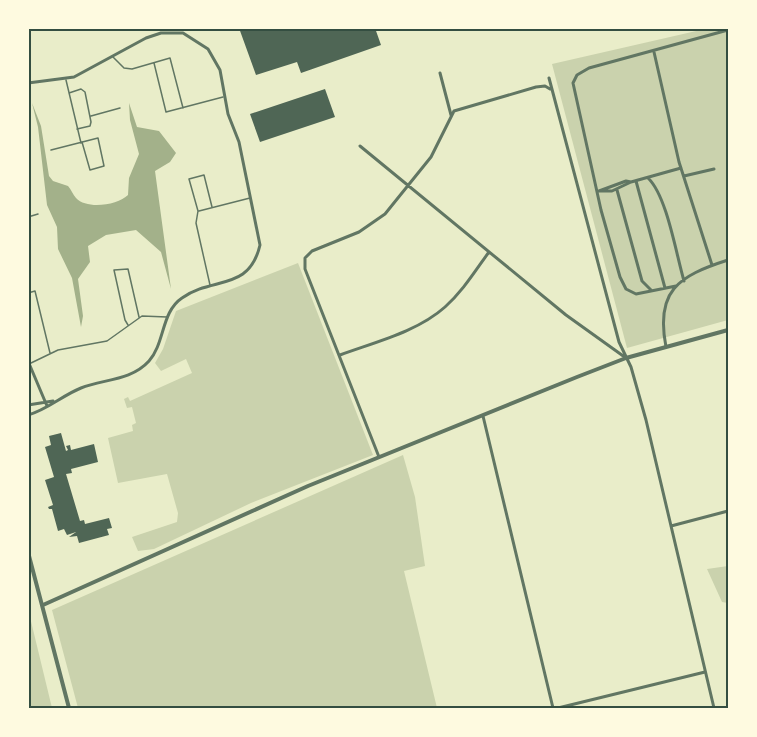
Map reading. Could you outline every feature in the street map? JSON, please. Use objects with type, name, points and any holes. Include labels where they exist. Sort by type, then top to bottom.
[{"type":"street","points":[[676,286],[636,294],[630,293],[622,285],[601,210],[599,191],[573,88],[575,77],[589,68],[729,30]]},
{"type":"street","points":[[28,83],[65,79],[113,57],[146,38],[170,32],[183,33],[208,49],[220,70],[224,97],[238,142],[260,245],[256,259],[249,270],[232,280],[195,290],[180,299],[168,317],[159,344],[149,361],[138,370],[115,380],[81,388],[28,415]]},
{"type":"street","points":[[654,52],[681,168],[712,265]]},
{"type":"street","points":[[440,73],[451,115]]},
{"type":"street","points":[[549,78],[619,342],[631,367],[646,420],[714,708]]},
{"type":"street","points":[[379,457],[305,269],[305,258],[312,251],[369,226],[385,214],[435,151],[451,115],[462,107],[536,87],[545,86],[552,93]]},
{"type":"street","points":[[360,146],[566,315],[626,358]]},
{"type":"street","points":[[599,191],[617,190],[634,182],[681,168]]},
{"type":"street","points":[[684,176],[714,169]]},
{"type":"street","points":[[648,178],[654,183],[661,201],[684,280]]},
{"type":"street","points":[[599,191],[626,181],[634,182]]},
{"type":"street","points":[[634,182],[665,288]]},
{"type":"street","points":[[617,190],[642,281],[653,291]]},
{"type":"street","points":[[340,355],[411,328],[440,311],[459,293],[489,252]]},
{"type":"street","points":[[666,347],[663,309],[669,294],[684,280],[712,265],[729,260]]},
{"type":"street","points":[[42,605],[308,486],[626,358],[729,330]]},
{"type":"street","points":[[29,362],[47,406]]},
{"type":"street","points":[[28,405],[45,400],[55,401]]},
{"type":"street","points":[[483,416],[553,708]]},
{"type":"street","points":[[671,526],[729,511]]},
{"type":"street","points":[[28,552],[69,708]]},
{"type":"street","points":[[558,708],[705,672]]},
{"type":"lane","points":[[113,57],[124,68],[170,58],[183,108]]},
{"type":"lane","points":[[154,63],[166,112],[224,97]]},
{"type":"lane","points":[[51,150],[82,142],[98,138],[104,166],[90,170],[82,142],[78,129],[65,79]]},
{"type":"lane","points":[[69,93],[83,90],[90,116],[90,126],[78,129]]},
{"type":"lane","points":[[90,116],[120,108]]},
{"type":"lane","points":[[210,286],[196,223],[198,211],[189,179],[204,176],[212,207]]},
{"type":"lane","points":[[198,211],[251,198]]},
{"type":"lane","points":[[28,217],[38,214]]},
{"type":"lane","points":[[129,326],[125,320],[114,270],[128,269],[140,318]]},
{"type":"lane","points":[[28,293],[35,291],[50,353]]},
{"type":"lane","points":[[29,362],[72,347],[107,342],[147,314],[168,317]]},
{"type":"shaded area","points":[[705,29],[728,29],[728,320],[627,348],[552,64]]},
{"type":"shaded area","points":[[32,103],[41,126],[49,176],[53,181],[68,186],[81,202],[95,205],[110,204],[128,195],[129,178],[139,154],[130,120],[129,103],[137,127],[159,131],[176,153],[170,162],[155,171],[171,289],[161,252],[136,230],[106,235],[88,246],[90,262],[78,279],[83,316],[81,327],[72,278],[58,249],[57,227],[47,205],[38,127]]},
{"type":"shaded area","points":[[298,263],[373,455],[251,503],[154,549],[138,551],[132,537],[177,522],[178,513],[167,474],[118,483],[108,438],[133,431],[132,425],[136,423],[132,407],[127,408],[124,399],[128,397],[130,401],[192,373],[186,359],[161,371],[155,363],[163,349],[176,311]]},
{"type":"shaded area","points":[[403,455],[415,497],[425,566],[404,571],[437,708],[78,708],[52,610]]},
{"type":"shaded area","points":[[728,566],[728,603],[722,602],[707,569]]},
{"type":"shaded area","points":[[29,613],[52,708],[29,708]]},
{"type":"building","points":[[239,28],[375,28],[381,45],[301,73],[297,62],[256,75]]},
{"type":"building","points":[[325,89],[335,117],[260,142],[250,114]]},
{"type":"building","points":[[61,433],[66,451],[68,450],[66,446],[70,445],[71,450],[94,444],[98,462],[71,469],[72,473],[66,474],[80,521],[84,520],[85,524],[109,518],[112,528],[107,529],[109,535],[79,543],[77,536],[69,537],[76,532],[67,535],[64,529],[58,531],[52,509],[48,507],[53,505],[45,480],[54,477],[45,447],[51,445],[49,436]]}]
